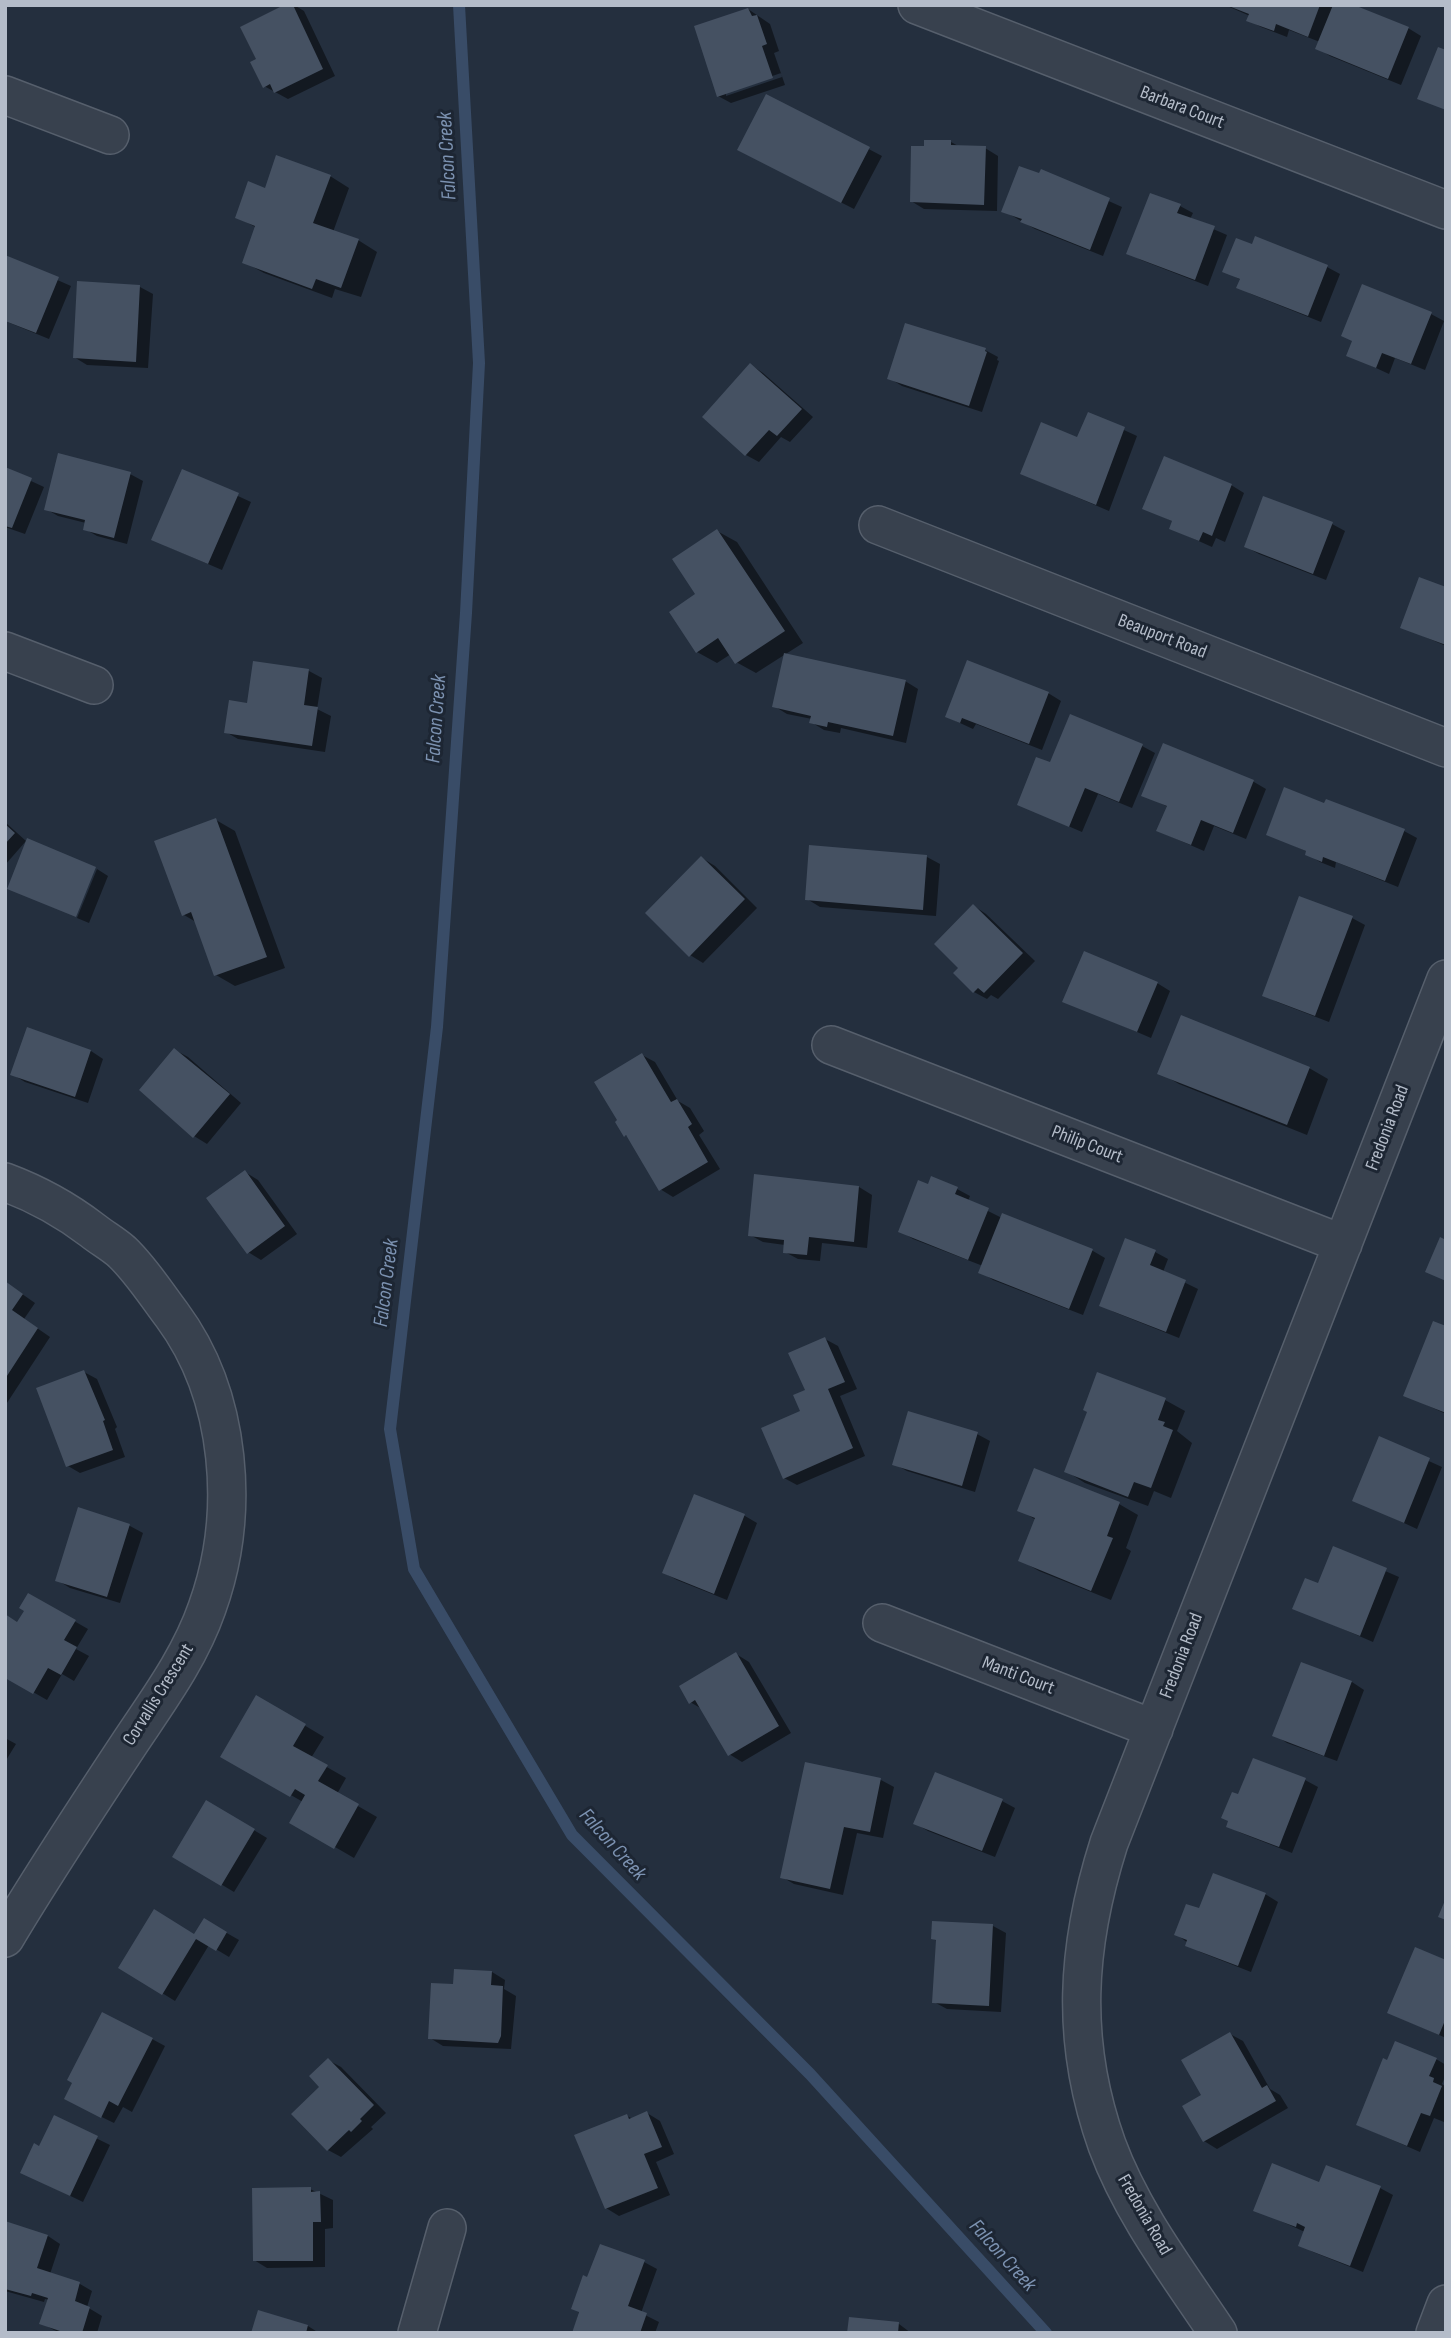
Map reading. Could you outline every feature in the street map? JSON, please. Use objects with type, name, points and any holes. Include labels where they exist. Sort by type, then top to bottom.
[{"type":"street","name":"Barbara Court","points":[[917,5],[1446,210]]},
{"type":"street","points":[[5,95],[110,135]]},
{"type":"street","name":"Beauport Road","points":[[878,525],[1446,748]]},
{"type":"street","points":[[5,651],[94,685]]},
{"type":"street","name":"Fredonia Road","points":[[1218,2333],[1151,2232],[1107,2146],[1092,2088],[1082,2033],[1083,1955],[1093,1898],[1109,1843],[1446,979]]},
{"type":"street","name":"Philip Court","points":[[831,1045],[1343,1244]]},
{"type":"street","name":"Corvallis Crescent","points":[[5,1182],[62,1208],[110,1241],[124,1254],[183,1330],[200,1364],[213,1400],[222,1438],[227,1515],[222,1554],[207,1609],[182,1664],[5,1938]]},
{"type":"street","name":"Manti Court","points":[[882,1623],[1154,1728]]},
{"type":"street","points":[[417,2333],[447,2228]]},
{"type":"street","points":[[1435,2333],[1446,2304]]},
{"type":"building","points":[[284,5],[293,5],[323,69],[274,93],[270,84],[263,88],[250,62],[256,59],[240,27]]},
{"type":"building","points":[[1226,5],[1320,5],[1308,37],[1276,24],[1274,31],[1246,21],[1249,14]]},
{"type":"building","points":[[1333,5],[1354,5],[1409,27],[1388,79],[1315,49]]},
{"type":"building","points":[[748,8],[752,16],[757,15],[767,44],[762,46],[773,78],[717,97],[694,26]]},
{"type":"building","points":[[1438,47],[1446,50],[1446,110],[1417,99]]},
{"type":"building","points":[[766,94],[870,147],[841,203],[737,150]]},
{"type":"building","points":[[924,140],[951,140],[951,145],[986,146],[984,205],[910,202],[911,146],[924,146]]},
{"type":"building","points":[[276,155],[331,175],[313,223],[359,239],[341,288],[316,279],[312,289],[242,263],[255,226],[235,218],[248,181],[265,188]]},
{"type":"building","points":[[1019,166],[1039,173],[1041,169],[1110,198],[1090,250],[1001,212]]},
{"type":"building","points":[[1150,193],[1181,204],[1177,213],[1215,226],[1195,280],[1126,254]]},
{"type":"building","points":[[1255,236],[1328,265],[1308,316],[1236,288],[1240,279],[1222,272],[1236,238],[1252,244]]},
{"type":"building","points":[[5,255],[59,277],[36,333],[5,321]]},
{"type":"building","points":[[77,281],[140,285],[136,362],[73,358]]},
{"type":"building","points":[[1362,284],[1432,312],[1411,364],[1382,353],[1376,368],[1346,356],[1352,341],[1341,336]]},
{"type":"building","points":[[905,323],[986,348],[969,406],[887,379]]},
{"type":"building","points":[[750,363],[802,409],[777,436],[769,430],[745,456],[702,417]]},
{"type":"building","points":[[1088,412],[1125,427],[1096,505],[1020,474],[1041,422],[1077,437]]},
{"type":"building","points":[[58,453],[131,472],[114,538],[83,530],[85,520],[44,510]]},
{"type":"building","points":[[1164,456],[1232,484],[1212,536],[1203,532],[1199,541],[1169,529],[1172,521],[1142,509]]},
{"type":"building","points":[[5,467],[32,478],[12,528],[5,526]]},
{"type":"building","points":[[182,469],[239,493],[208,564],[151,540]]},
{"type":"building","points":[[1263,496],[1333,522],[1313,574],[1244,547]]},
{"type":"building","points":[[717,529],[785,631],[735,664],[718,638],[696,653],[669,612],[695,594],[672,559]]},
{"type":"building","points":[[1419,577],[1446,587],[1446,645],[1400,628]]},
{"type":"building","points":[[784,653],[906,680],[893,736],[828,722],[827,727],[809,723],[811,716],[772,707]]},
{"type":"building","points":[[967,660],[1049,692],[1029,744],[962,718],[960,723],[945,717]]},
{"type":"building","points":[[253,661],[309,669],[304,705],[318,707],[312,746],[224,733],[229,700],[247,703]]},
{"type":"building","points":[[1070,714],[1143,744],[1119,802],[1085,788],[1069,827],[1017,805],[1036,757],[1050,762]]},
{"type":"building","points":[[1163,743],[1254,780],[1233,833],[1201,820],[1191,845],[1156,831],[1167,806],[1141,796]]},
{"type":"building","points":[[1284,787],[1324,803],[1326,799],[1405,829],[1385,881],[1323,857],[1322,862],[1305,855],[1306,851],[1266,835]]},
{"type":"building","points":[[216,818],[267,957],[214,976],[191,912],[182,916],[154,841]]},
{"type":"building","points":[[5,824],[15,833],[5,844]]},
{"type":"building","points":[[27,838],[96,867],[76,917],[7,889]]},
{"type":"building","points":[[809,845],[927,855],[923,910],[805,900]]},
{"type":"building","points":[[701,856],[745,899],[689,957],[645,913]]},
{"type":"building","points":[[1299,896],[1353,916],[1315,1016],[1262,996]]},
{"type":"building","points":[[973,904],[1023,953],[984,993],[978,988],[973,993],[953,973],[958,968],[934,944]]},
{"type":"building","points":[[1084,951],[1158,982],[1137,1032],[1062,1002]]},
{"type":"building","points":[[1181,1015],[1310,1067],[1287,1125],[1157,1074]]},
{"type":"building","points":[[27,1027],[91,1050],[75,1097],[10,1075]]},
{"type":"building","points":[[174,1048],[230,1094],[193,1138],[139,1090]]},
{"type":"building","points":[[642,1053],[671,1102],[677,1099],[692,1124],[688,1127],[708,1162],[659,1191],[626,1135],[624,1137],[615,1122],[617,1120],[594,1082]]},
{"type":"building","points":[[245,1170],[285,1226],[247,1254],[206,1198]]},
{"type":"building","points":[[754,1174],[859,1186],[854,1242],[809,1237],[807,1255],[783,1253],[784,1240],[748,1236]]},
{"type":"building","points":[[931,1176],[958,1187],[955,1194],[989,1208],[968,1260],[898,1232],[918,1180],[928,1184]]},
{"type":"building","points":[[1002,1213],[1093,1249],[1069,1309],[978,1273]]},
{"type":"building","points":[[1440,1237],[1446,1240],[1446,1281],[1425,1272]]},
{"type":"building","points":[[1125,1238],[1156,1250],[1150,1265],[1186,1280],[1166,1332],[1099,1306]]},
{"type":"building","points":[[5,1281],[23,1294],[12,1310],[38,1328],[5,1379]]},
{"type":"building","points":[[1433,1321],[1446,1326],[1446,1413],[1403,1396]]},
{"type":"building","points":[[825,1337],[845,1382],[828,1389],[853,1448],[783,1479],[761,1428],[800,1411],[793,1395],[805,1390],[788,1353]]},
{"type":"building","points":[[84,1370],[105,1420],[103,1421],[113,1450],[66,1467],[36,1388]]},
{"type":"building","points":[[1097,1372],[1166,1398],[1158,1420],[1165,1422],[1163,1426],[1173,1430],[1151,1488],[1134,1482],[1128,1497],[1064,1472],[1087,1412],[1083,1410]]},
{"type":"building","points":[[908,1411],[978,1432],[962,1486],[892,1465]]},
{"type":"building","points":[[1379,1436],[1430,1458],[1404,1523],[1352,1501]]},
{"type":"building","points":[[1034,1468],[1120,1502],[1107,1536],[1113,1538],[1091,1591],[1018,1561],[1035,1518],[1017,1511]]},
{"type":"building","points":[[694,1494],[745,1514],[714,1594],[662,1573]]},
{"type":"building","points":[[78,1507],[130,1524],[107,1597],[55,1581]]},
{"type":"building","points":[[1333,1546],[1387,1568],[1360,1636],[1292,1609],[1305,1578],[1318,1583]]},
{"type":"building","points":[[28,1593],[76,1620],[64,1640],[77,1647],[61,1675],[48,1668],[33,1694],[5,1678],[5,1614],[17,1622],[24,1611],[19,1608]]},
{"type":"building","points":[[736,1652],[779,1726],[728,1756],[695,1700],[689,1704],[679,1686]]},
{"type":"building","points":[[1301,1662],[1352,1681],[1324,1756],[1272,1736]]},
{"type":"building","points":[[256,1695],[306,1724],[293,1746],[328,1765],[318,1781],[359,1804],[334,1849],[289,1823],[305,1795],[295,1789],[290,1797],[220,1757]]},
{"type":"building","points":[[1253,1758],[1306,1778],[1279,1847],[1226,1827],[1228,1821],[1221,1818],[1232,1792],[1238,1794]]},
{"type":"building","points":[[805,1762],[881,1778],[870,1832],[844,1827],[830,1889],[780,1878]]},
{"type":"building","points":[[935,1772],[1003,1799],[982,1851],[913,1824]]},
{"type":"building","points":[[206,1800],[255,1829],[221,1886],[172,1857]]},
{"type":"building","points":[[1213,1873],[1266,1893],[1238,1966],[1185,1946],[1187,1940],[1174,1935],[1186,1904],[1199,1908]]},
{"type":"building","points":[[1446,1898],[1446,1920],[1438,1917]]},
{"type":"building","points":[[154,1909],[194,1934],[204,1918],[227,1932],[216,1951],[196,1939],[162,1995],[118,1968]]},
{"type":"building","points":[[932,1921],[993,1924],[989,2006],[932,2003],[936,1940],[931,1939]]},
{"type":"building","points":[[1415,1947],[1446,1960],[1446,2018],[1439,2035],[1387,2013]]},
{"type":"building","points":[[454,1969],[492,1971],[491,1985],[503,1986],[501,2036],[498,2043],[428,2039],[431,1983],[453,1984]]},
{"type":"building","points":[[102,2012],[153,2038],[118,2106],[109,2101],[101,2118],[64,2099],[72,2083],[67,2080]]},
{"type":"building","points":[[1230,2032],[1262,2088],[1267,2085],[1276,2101],[1203,2142],[1182,2106],[1201,2095],[1181,2060]]},
{"type":"building","points":[[1395,2041],[1437,2058],[1429,2076],[1434,2078],[1433,2082],[1442,2086],[1430,2116],[1421,2113],[1407,2146],[1356,2125],[1383,2058],[1387,2060]]},
{"type":"building","points":[[328,2058],[374,2105],[351,2132],[349,2130],[327,2151],[291,2114],[319,2087],[309,2076]]},
{"type":"building","points":[[647,2111],[662,2147],[644,2154],[658,2188],[605,2209],[574,2135],[627,2114],[629,2119]]},
{"type":"building","points":[[54,2115],[98,2136],[70,2196],[20,2173],[34,2143],[39,2146]]},
{"type":"building","points":[[1272,2163],[1319,2182],[1326,2165],[1381,2186],[1350,2266],[1298,2246],[1305,2227],[1297,2223],[1296,2227],[1253,2211]]},
{"type":"building","points":[[311,2187],[311,2192],[320,2191],[321,2222],[313,2222],[313,2261],[253,2261],[252,2188]]},
{"type":"building","points":[[5,2221],[48,2235],[37,2268],[80,2282],[75,2301],[90,2307],[82,2333],[66,2333],[39,2324],[48,2298],[5,2289]]},
{"type":"building","points":[[600,2244],[645,2260],[628,2306],[647,2313],[640,2333],[572,2333],[579,2312],[571,2309],[583,2275],[587,2277]]},
{"type":"building","points":[[258,2310],[308,2325],[306,2333],[251,2333]]},
{"type":"building","points":[[849,2317],[899,2322],[898,2333],[847,2333]]},
{"type":"waterway","name":"Falcon Creek","points":[[459,5],[479,363],[466,613],[437,1027],[390,1429],[414,1569],[572,1835],[810,2074],[1046,2333]]}]
